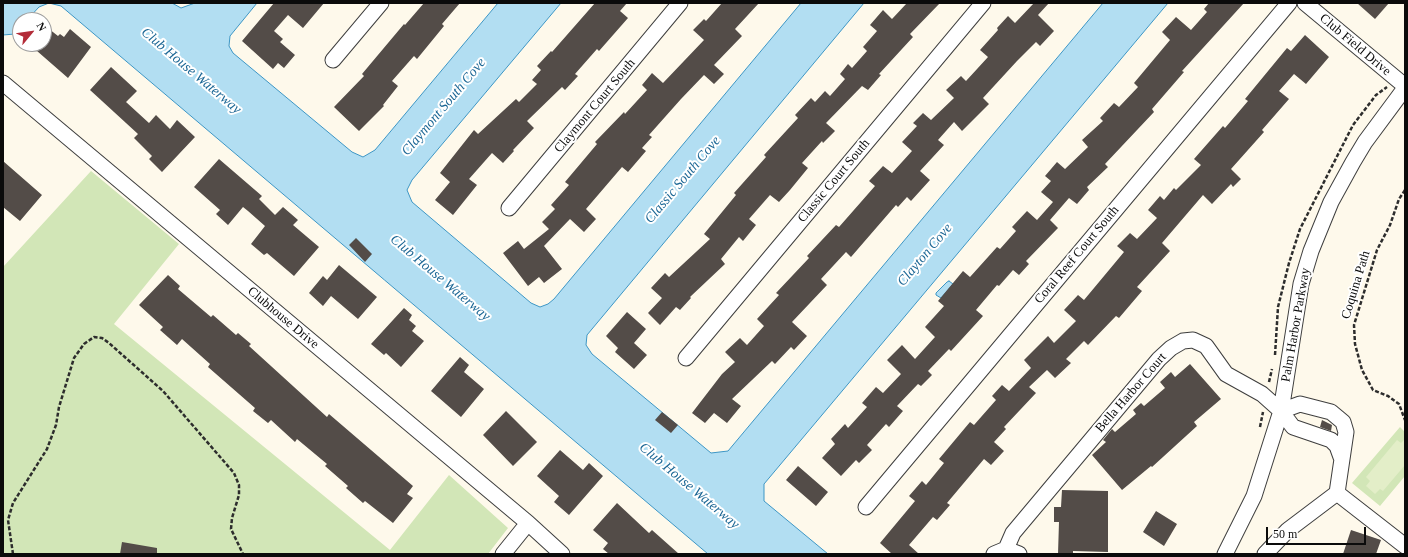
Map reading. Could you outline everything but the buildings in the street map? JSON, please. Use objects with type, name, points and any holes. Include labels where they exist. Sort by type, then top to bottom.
[{"type":"street","points":[[334,60],[381,3]]},
{"type":"street","name":"Claymont Court South","points":[[509,208],[680,3]]},
{"type":"street","name":"Classic Court South","points":[[686,358],[983,3]]},
{"type":"street","name":"Coral Reef Court South","points":[[866,507],[1289,3]]},
{"type":"street","name":"Club Field Drive","points":[[1306,3],[1405,87]]},
{"type":"street","name":"Clubhouse Drive","points":[[3,83],[528,523],[562,554]]},
{"type":"street","name":"Palm Harbor Parkway","points":[[1225,554],[1254,496],[1281,411],[1301,284],[1311,251],[1331,202],[1353,162],[1372,132],[1405,87]]},
{"type":"street","name":"Bella Harbor Court","points":[[1006,552],[1009,539],[1013,533],[1159,359],[1177,343],[1188,340],[1201,343],[1210,350],[1226,374],[1262,394],[1281,411]]},
{"type":"street","points":[[1265,554],[1288,530],[1337,493],[1346,432],[1343,422],[1338,417],[1321,409],[1300,404],[1281,411],[1293,427],[1331,440],[1342,457]]},
{"type":"street","points":[[1337,493],[1405,546]]},
{"type":"street","points":[[503,554],[528,523]]},
{"type":"path","name":"Coquina Path","points":[[1405,190],[1399,199],[1390,225],[1377,250],[1354,325],[1355,344],[1362,370],[1373,390],[1388,396],[1399,404],[1405,420]]},
{"type":"path","points":[[13,554],[8,520],[14,503],[48,449],[74,358],[84,344],[94,337],[105,340],[164,391],[234,473],[239,485],[239,495],[232,518],[231,529],[242,554]]},
{"type":"path","points":[[1258,434],[1263,414]]},
{"type":"green space","points":[[91,171],[179,244],[114,324],[390,550],[449,475],[508,528],[488,554],[3,554],[3,267]]},
{"type":"green space","points":[[1400,427],[1405,432],[1405,476],[1380,506],[1352,483]]},
{"type":"green space","points":[[1405,439],[1405,465],[1383,491],[1380,489],[1375,494],[1366,486],[1370,481],[1366,477],[1397,440],[1401,443]]},
{"type":"water","points":[[3,3],[49,3],[39,7],[34,12],[12,12],[12,34],[3,35]]},
{"type":"water","points":[[49,3],[172,3],[181,8],[195,3],[257,3],[230,36],[229,46],[233,53],[352,152],[363,157],[375,150],[498,3],[561,3],[412,180],[407,190],[412,202],[531,303],[540,307],[548,304],[554,299],[801,3],[864,3],[587,335],[586,345],[592,354],[711,453],[728,451],[1103,3],[1168,3],[764,484],[764,501],[828,554],[708,554],[61,6]]},
{"type":"water","points":[[949,281],[953,284],[941,298],[936,295],[936,293]]},
{"type":"water label","name":"Club House Waterway","points":[[191,71]]},
{"type":"water label","name":"Claymont South Cove","points":[[444,107]]},
{"type":"water label","name":"Classic South Cove","points":[[683,180]]},
{"type":"water label","name":"Clayton Cove","points":[[925,255]]},
{"type":"water label","name":"Club House Waterway","points":[[440,278]]},
{"type":"water label","name":"Club House Waterway","points":[[689,486]]}]
